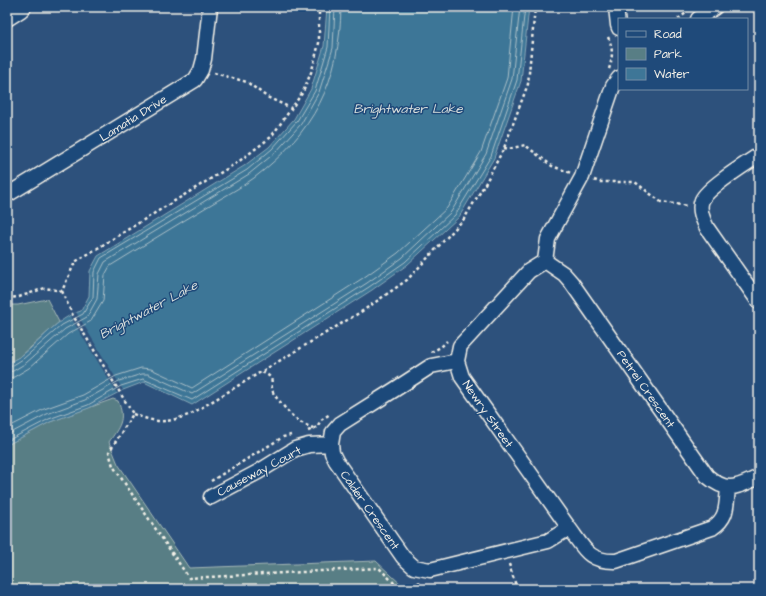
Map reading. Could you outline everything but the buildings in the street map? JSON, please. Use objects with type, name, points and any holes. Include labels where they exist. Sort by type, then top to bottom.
[{"type":"street","points":[[7,18],[24,7]]},
{"type":"street","points":[[202,70],[210,7]]},
{"type":"street","points":[[613,31],[618,25],[616,7]]},
{"type":"street","points":[[699,18],[715,7]]},
{"type":"street","name":"Lamatia Drive","points":[[7,195],[195,80],[202,70]]},
{"type":"street","points":[[325,444],[340,424],[431,366],[457,361],[460,346],[529,271],[545,261],[548,239],[582,177],[613,86],[613,76]]},
{"type":"street","points":[[759,155],[709,190],[702,201],[701,209],[707,228],[759,302]]},
{"type":"street","name":"Petrel Crescent","points":[[545,261],[564,274],[707,476],[715,482],[728,488]]},
{"type":"street","name":"Newry Street","points":[[457,361],[462,376],[569,528],[587,552],[597,559],[604,561],[616,561],[720,524],[724,516],[728,488]]},
{"type":"street","name":"Causeway Court","points":[[211,497],[258,472],[295,449],[309,444],[325,444]]},
{"type":"street","name":"Calder Crescent","points":[[325,444],[403,557],[414,567],[430,570],[548,541],[569,528]]},
{"type":"street","points":[[728,488],[742,485],[759,477]]},
{"type":"path","points":[[319,7],[318,44],[312,70],[303,92],[271,137],[238,162],[75,262],[62,291],[72,314],[133,414],[162,422],[175,420],[191,414],[364,310],[407,280],[464,219],[504,148],[528,84],[535,7]]},
{"type":"path","points":[[613,31],[613,76]]},
{"type":"path","points":[[612,46],[616,44]]},
{"type":"path","points":[[202,70],[248,82],[267,97],[291,108]]},
{"type":"path","points":[[567,179],[572,165]]},
{"type":"path","points":[[591,186],[594,180]]},
{"type":"path","points":[[7,298],[19,297],[45,288],[62,291]]},
{"type":"path","points":[[426,354],[441,347],[450,339]]},
{"type":"path","points":[[262,372],[270,376],[273,392],[292,417],[301,423],[315,428],[325,444]]},
{"type":"path","points":[[305,432],[315,428],[321,420],[334,411]]},
{"type":"path","points":[[133,414],[110,452],[113,466],[189,578],[379,568],[400,589]]},
{"type":"path","points":[[211,497],[207,489],[208,485],[214,479],[283,437],[292,435]]},
{"type":"path","points":[[502,566],[516,563]]},
{"type":"path","points":[[509,564],[517,589]]},
{"type":"path","points":[[416,581],[426,583]]},
{"type":"path","points":[[407,589],[420,582]]},
{"type":"green space","points":[[47,299],[59,322],[21,356],[7,364],[7,305],[18,305]]},
{"type":"green space","points":[[113,399],[118,401],[121,418],[118,427],[109,442],[118,464],[189,568],[376,561],[406,589],[7,589],[7,445],[50,422]]},
{"type":"water","name":"Brightwater Lake","points":[[327,7],[529,7],[521,81],[494,158],[459,217],[407,265],[372,290],[192,405],[144,382],[123,390],[89,408],[50,422],[7,445],[7,364],[21,356],[64,319],[81,311],[89,296],[90,271],[98,256],[244,166],[269,147],[294,119],[311,89],[324,46]]},
{"type":"pier","points":[[76,312],[123,390],[117,393],[70,316]]}]
